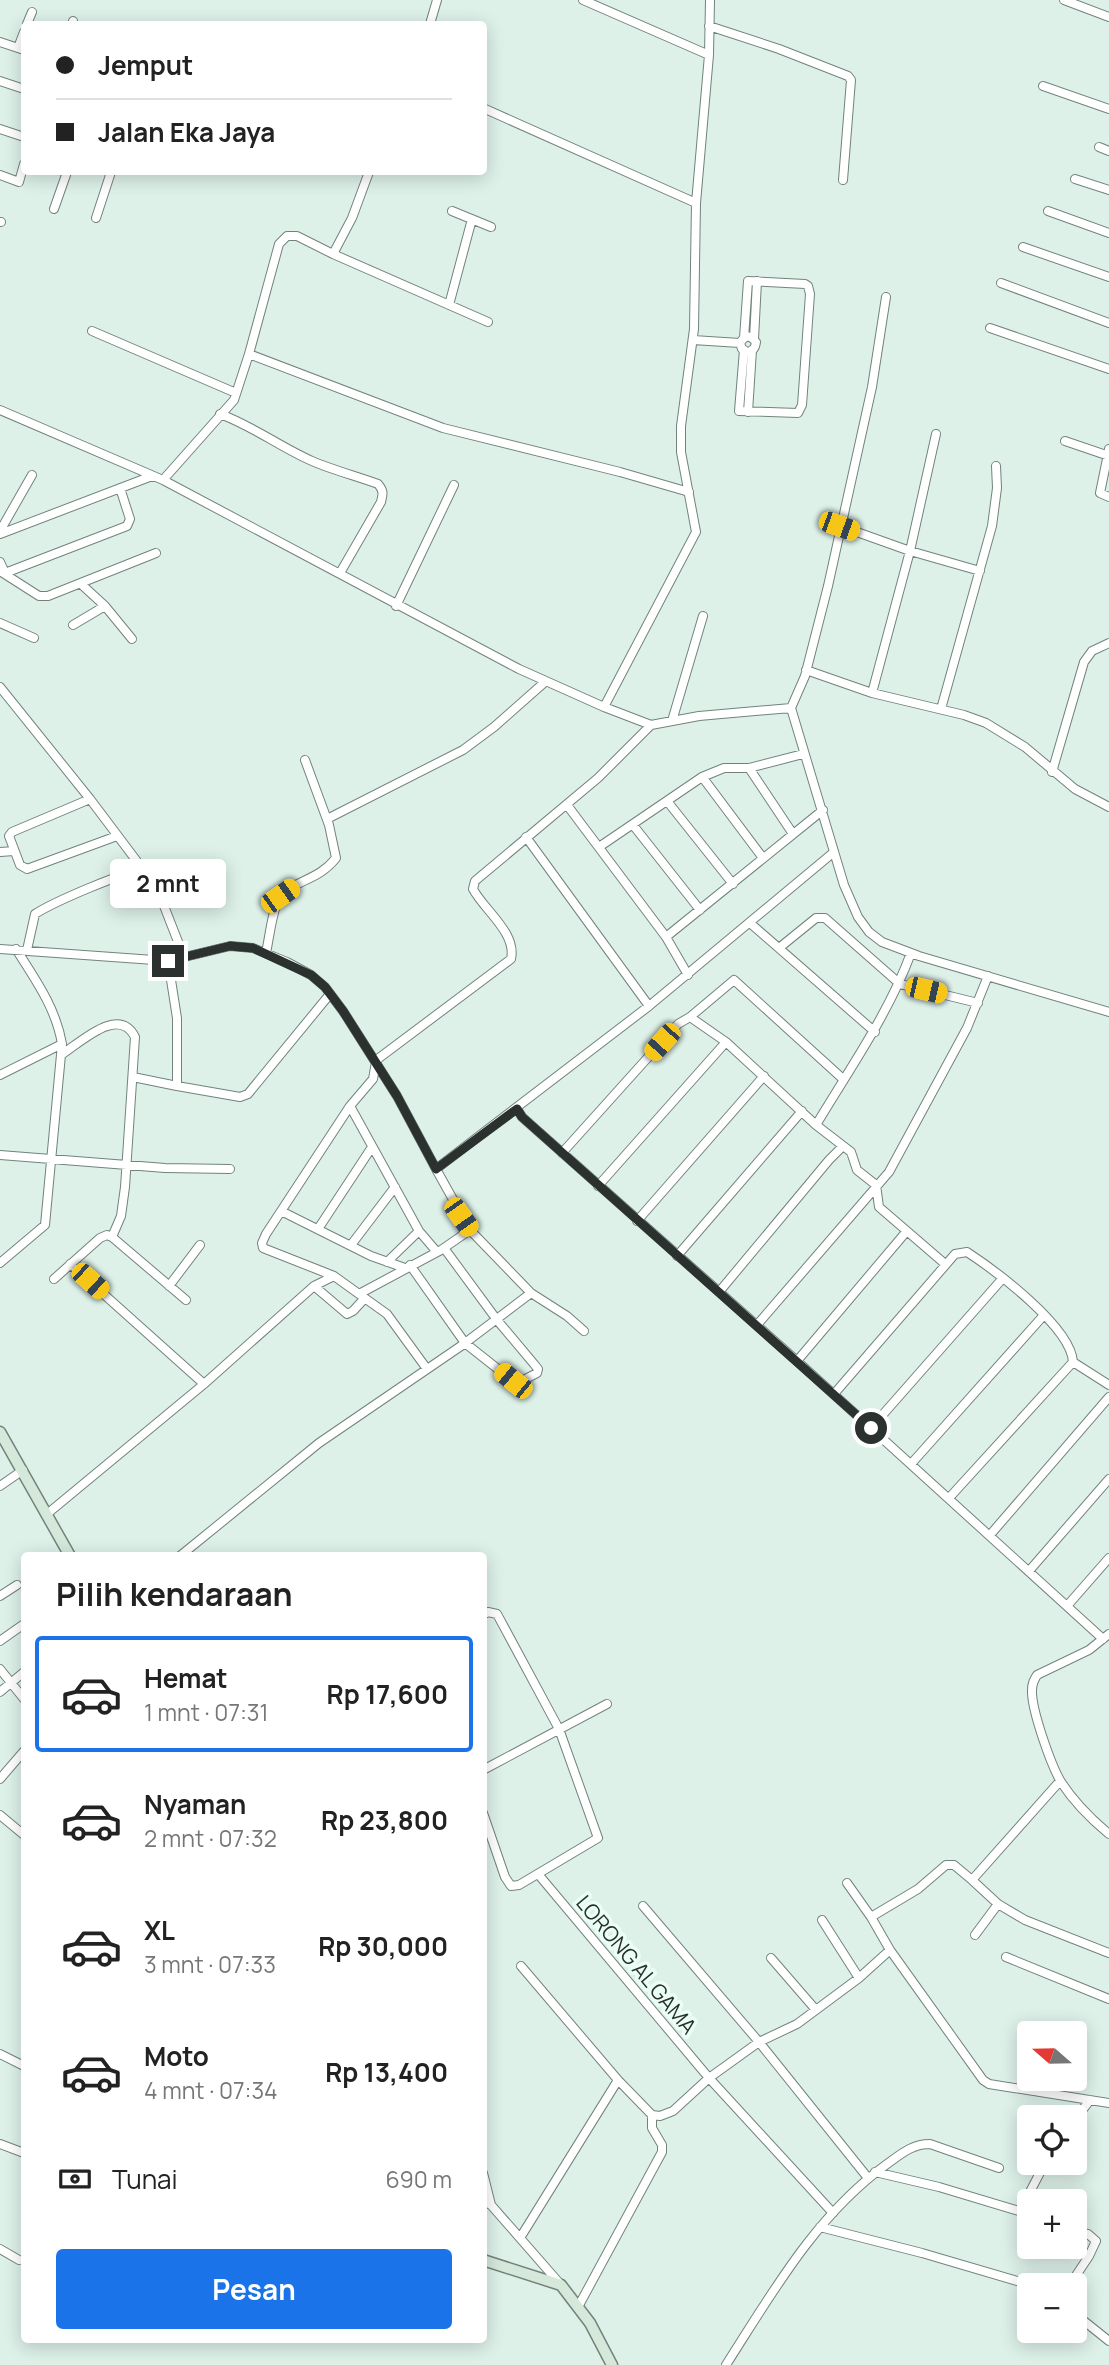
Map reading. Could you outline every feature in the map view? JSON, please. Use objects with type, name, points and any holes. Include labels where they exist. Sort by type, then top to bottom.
[{"type":"street","points":[[431,21],[437,0]]},
{"type":"street","points":[[583,0],[709,55]]},
{"type":"street","points":[[604,707],[693,541],[696,525],[681,452],[681,426],[693,340],[696,203],[709,55],[710,0]]},
{"type":"street","points":[[1063,0],[1083,3],[1109,16]]},
{"type":"street","points":[[28,21],[32,12]]},
{"type":"street","points":[[709,26],[848,76],[851,80],[843,180]]},
{"type":"street","points":[[0,42],[21,49]]},
{"type":"street","points":[[0,81],[21,88]]},
{"type":"street","points":[[1043,86],[1109,109]]},
{"type":"street","points":[[487,110],[696,203]]},
{"type":"street","points":[[0,129],[21,136]]},
{"type":"street","points":[[1099,147],[1109,151]]},
{"type":"street","points":[[0,175],[19,181],[21,174]]},
{"type":"street","points":[[54,209],[65,175]]},
{"type":"street","points":[[96,218],[110,175]]},
{"type":"street","points":[[333,254],[352,218],[368,175]]},
{"type":"street","points":[[1075,179],[1109,190]]},
{"type":"street","points":[[452,211],[491,227]]},
{"type":"street","points":[[1048,211],[1109,233]]},
{"type":"street","points":[[449,305],[472,219]]},
{"type":"street","points":[[163,480],[234,400],[279,244],[288,236],[297,236],[488,322]]},
{"type":"street","points":[[1023,247],[1109,277]]},
{"type":"street","points":[[748,281],[757,281],[805,284],[810,289],[801,410],[794,414],[739,411],[748,281]]},
{"type":"street","points":[[745,345],[747,336],[754,340],[757,281]]},
{"type":"street","points":[[1001,284],[1109,323]]},
{"type":"street","points":[[886,297],[872,387],[839,526],[828,586],[806,670],[791,708],[803,754],[858,917],[869,932],[882,942],[911,953],[1109,1012]]},
{"type":"street","points":[[990,328],[1109,369]]},
{"type":"street","points":[[92,331],[236,393]]},
{"type":"street","points":[[693,340],[745,345]]},
{"type":"street","points":[[249,354],[443,428],[620,472],[688,492]]},
{"type":"street","points":[[0,410],[163,480],[341,572],[396,606],[545,681],[651,725],[699,716],[791,708]]},
{"type":"street","points":[[220,414],[252,427],[314,462],[378,484],[382,488],[381,502],[341,572]]},
{"type":"street","points":[[872,692],[910,551],[936,433]]},
{"type":"street","points":[[1065,441],[1108,453],[1100,493],[1109,497]]},
{"type":"street","points":[[941,709],[992,526],[997,488],[996,466]]},
{"type":"street","points":[[0,533],[32,475]]},
{"type":"street","points":[[0,533],[152,476]]},
{"type":"street","points":[[396,606],[454,485]]},
{"type":"street","points":[[2,574],[127,526],[130,519],[120,488]]},
{"type":"street","points":[[839,526],[910,551],[981,571]]},
{"type":"street","points":[[0,562],[2,574],[43,597],[156,553]]},
{"type":"street","points":[[81,584],[105,606],[132,639]]},
{"type":"street","points":[[73,625],[105,606]]},
{"type":"street","points":[[672,721],[703,617]]},
{"type":"street","points":[[0,623],[34,638]]},
{"type":"street","points":[[1052,772],[1084,662],[1092,652],[1109,643]]},
{"type":"street","points":[[806,670],[872,692],[986,723],[1006,734],[1075,789],[1109,807]]},
{"type":"street","points":[[327,819],[463,750],[494,727],[545,681]]},
{"type":"street","points":[[0,687],[151,878],[166,905],[184,957]]},
{"type":"street","points":[[427,1369],[387,1314],[334,1276],[263,1248],[262,1243],[350,1106],[373,1079],[376,1062],[511,959],[511,944],[473,889],[475,881],[598,778],[651,725]]},
{"type":"street","points":[[599,848],[667,801],[724,768],[749,768],[803,754]]},
{"type":"street","points":[[266,953],[280,896],[309,881],[326,869],[335,858],[327,819],[305,760]]},
{"type":"street","points":[[749,768],[793,834]]},
{"type":"street","points":[[703,778],[764,858]]},
{"type":"street","points":[[90,799],[12,832],[9,836],[20,865],[27,869],[117,836]]},
{"type":"street","points":[[667,801],[733,884]]},
{"type":"street","points":[[567,805],[666,937],[688,975]]},
{"type":"street","points":[[666,937],[823,810]]},
{"type":"street","points":[[633,825],[700,910]]},
{"type":"street","points":[[526,837],[649,1006]]},
{"type":"street","points":[[0,852],[14,851]]},
{"type":"street","points":[[436,1169],[688,975],[834,852]]},
{"type":"street","points":[[27,950],[35,914],[125,874],[143,871]]},
{"type":"street","points":[[779,948],[816,918],[825,918],[900,984],[978,1003]]},
{"type":"street","points":[[750,923],[874,1032]]},
{"type":"street","points":[[0,949],[168,961],[230,946],[253,948],[311,975],[330,994],[376,1062],[470,1230],[531,1293],[567,1316],[584,1331]]},
{"type":"street","points":[[0,1263],[45,1225],[62,1044],[56,1018],[16,949]]},
{"type":"street","points":[[816,1125],[874,1032],[900,984],[911,953]]},
{"type":"street","points":[[168,961],[177,1018],[177,1086]]},
{"type":"street","points":[[757,1325],[889,1172],[931,1097],[978,1003],[988,976]]},
{"type":"street","points":[[562,1153],[678,1024],[734,980],[843,1079]]},
{"type":"street","points":[[132,1077],[240,1097],[248,1094],[330,994]]},
{"type":"street","points":[[690,1017],[726,1042],[816,1125],[844,1146],[853,1155],[857,1170],[874,1182],[879,1207],[944,1263]]},
{"type":"street","points":[[61,1055],[110,1024],[126,1025],[135,1037],[121,1216],[112,1237]]},
{"type":"street","points":[[598,1186],[726,1042]]},
{"type":"street","points":[[0,1075],[62,1044]]},
{"type":"street","points":[[637,1221],[764,1076]]},
{"type":"street","points":[[281,1211],[387,1262],[407,1266],[465,1343],[513,1381],[518,1383],[537,1373],[538,1369],[440,1250],[419,1231],[350,1106]]},
{"type":"street","points":[[517,1109],[522,1117],[637,1221],[797,1360],[1067,1606],[1106,1637],[1089,1650],[1038,1675],[1033,1681],[1032,1691],[1034,1707],[1060,1782],[1092,1820],[1109,1834]]},
{"type":"street","points":[[677,1256],[802,1111]]},
{"type":"street","points":[[719,1293],[829,1160],[844,1146]]},
{"type":"street","points":[[318,1229],[372,1147]]},
{"type":"street","points":[[0,1155],[126,1165],[230,1169]]},
{"type":"street","points":[[351,1245],[394,1187]]},
{"type":"street","points":[[314,1286],[347,1314],[354,1311],[361,1296],[470,1230]]},
{"type":"street","points":[[387,1262],[419,1231]]},
{"type":"street","points":[[797,1360],[905,1232]]},
{"type":"street","points":[[54,1279],[100,1238],[107,1235],[186,1300]]},
{"type":"street","points":[[169,1286],[200,1245]]},
{"type":"street","points":[[834,1394],[944,1263],[955,1254],[967,1252],[1003,1278],[1044,1315],[1070,1346],[1073,1362],[1109,1385]]},
{"type":"street","points":[[71,1264],[204,1384]]},
{"type":"street","points":[[47,1514],[204,1384],[314,1286],[334,1276]]},
{"type":"street","points":[[871,1428],[1003,1278]]},
{"type":"street","points":[[185,1552],[319,1443],[465,1343],[531,1293]]},
{"type":"street","points":[[911,1464],[1044,1315]]},
{"type":"street","points":[[949,1499],[1073,1362]]},
{"type":"street","points":[[990,1535],[1109,1397]]},
{"type":"street","points":[[0,1432],[4,1449],[23,1470],[68,1552]]},
{"type":"street","points":[[0,1486],[23,1470]]},
{"type":"street","points":[[1029,1571],[1109,1479]]},
{"type":"street","points":[[1067,1606],[1109,1558]]},
{"type":"street","points":[[0,1596],[17,1585]]},
{"type":"street","points":[[487,1613],[497,1614],[559,1728],[598,1838],[519,1885],[511,1886],[507,1882],[487,1825]]},
{"type":"street","points":[[0,1641],[21,1626]]},
{"type":"street","points":[[0,1669],[21,1695]]},
{"type":"street","points":[[0,1692],[21,1674]]},
{"type":"street","points":[[487,1768],[607,1704]]},
{"type":"street","points":[[0,1779],[21,1754]]},
{"type":"street","points":[[972,1880],[1060,1782]]},
{"type":"street","points":[[0,1815],[21,1832]]},
{"type":"street","points":[[872,1917],[918,1889],[946,1865],[954,1865],[998,1904],[1025,1920],[1109,1953]]},
{"type":"street","name":"LORONG AL GAMA","points":[[537,1874],[709,2078],[832,2213]]},
{"type":"street","points":[[847,1883],[872,1917],[890,1950],[983,2080],[989,2084],[1109,2103]]},
{"type":"street","points":[[975,1935],[998,1904]]},
{"type":"street","points":[[643,1906],[872,2175],[939,2187],[1017,2211]]},
{"type":"street","points":[[822,1920],[859,1978]]},
{"type":"street","points":[[521,1966],[618,2080],[652,2115],[660,2116],[673,2112],[709,2078],[759,2042],[797,2024],[859,1978],[890,1950]]},
{"type":"street","points":[[1006,1957],[1109,1999]]},
{"type":"street","points":[[771,1958],[816,2010]]},
{"type":"street","points":[[0,2054],[21,2064]]},
{"type":"street","points":[[520,2238],[618,2080]]},
{"type":"street","points":[[1086,2105],[1090,2100]]},
{"type":"street","points":[[578,2307],[663,2152],[663,2145],[652,2128],[652,2115]]},
{"type":"street","points":[[0,2144],[21,2152]]},
{"type":"street","points":[[726,2365],[782,2278],[820,2227],[872,2175],[919,2144],[930,2144],[999,2168]]},
{"type":"street","points":[[487,2203],[578,2307],[590,2323],[612,2365]]},
{"type":"street","points":[[820,2227],[1017,2281]]},
{"type":"street","points":[[1087,2234],[1096,2241],[1087,2259]]},
{"type":"street","points":[[0,2249],[19,2260]]},
{"type":"street","points":[[487,2261],[561,2285]]},
{"type":"street","points":[[1087,2323],[1109,2340]]},
{"type":"route","points":[[168,961],[213,948],[253,948],[311,975],[325,987],[343,1011],[376,1062],[436,1169],[517,1109],[522,1117],[580,1170],[871,1428]]}]
